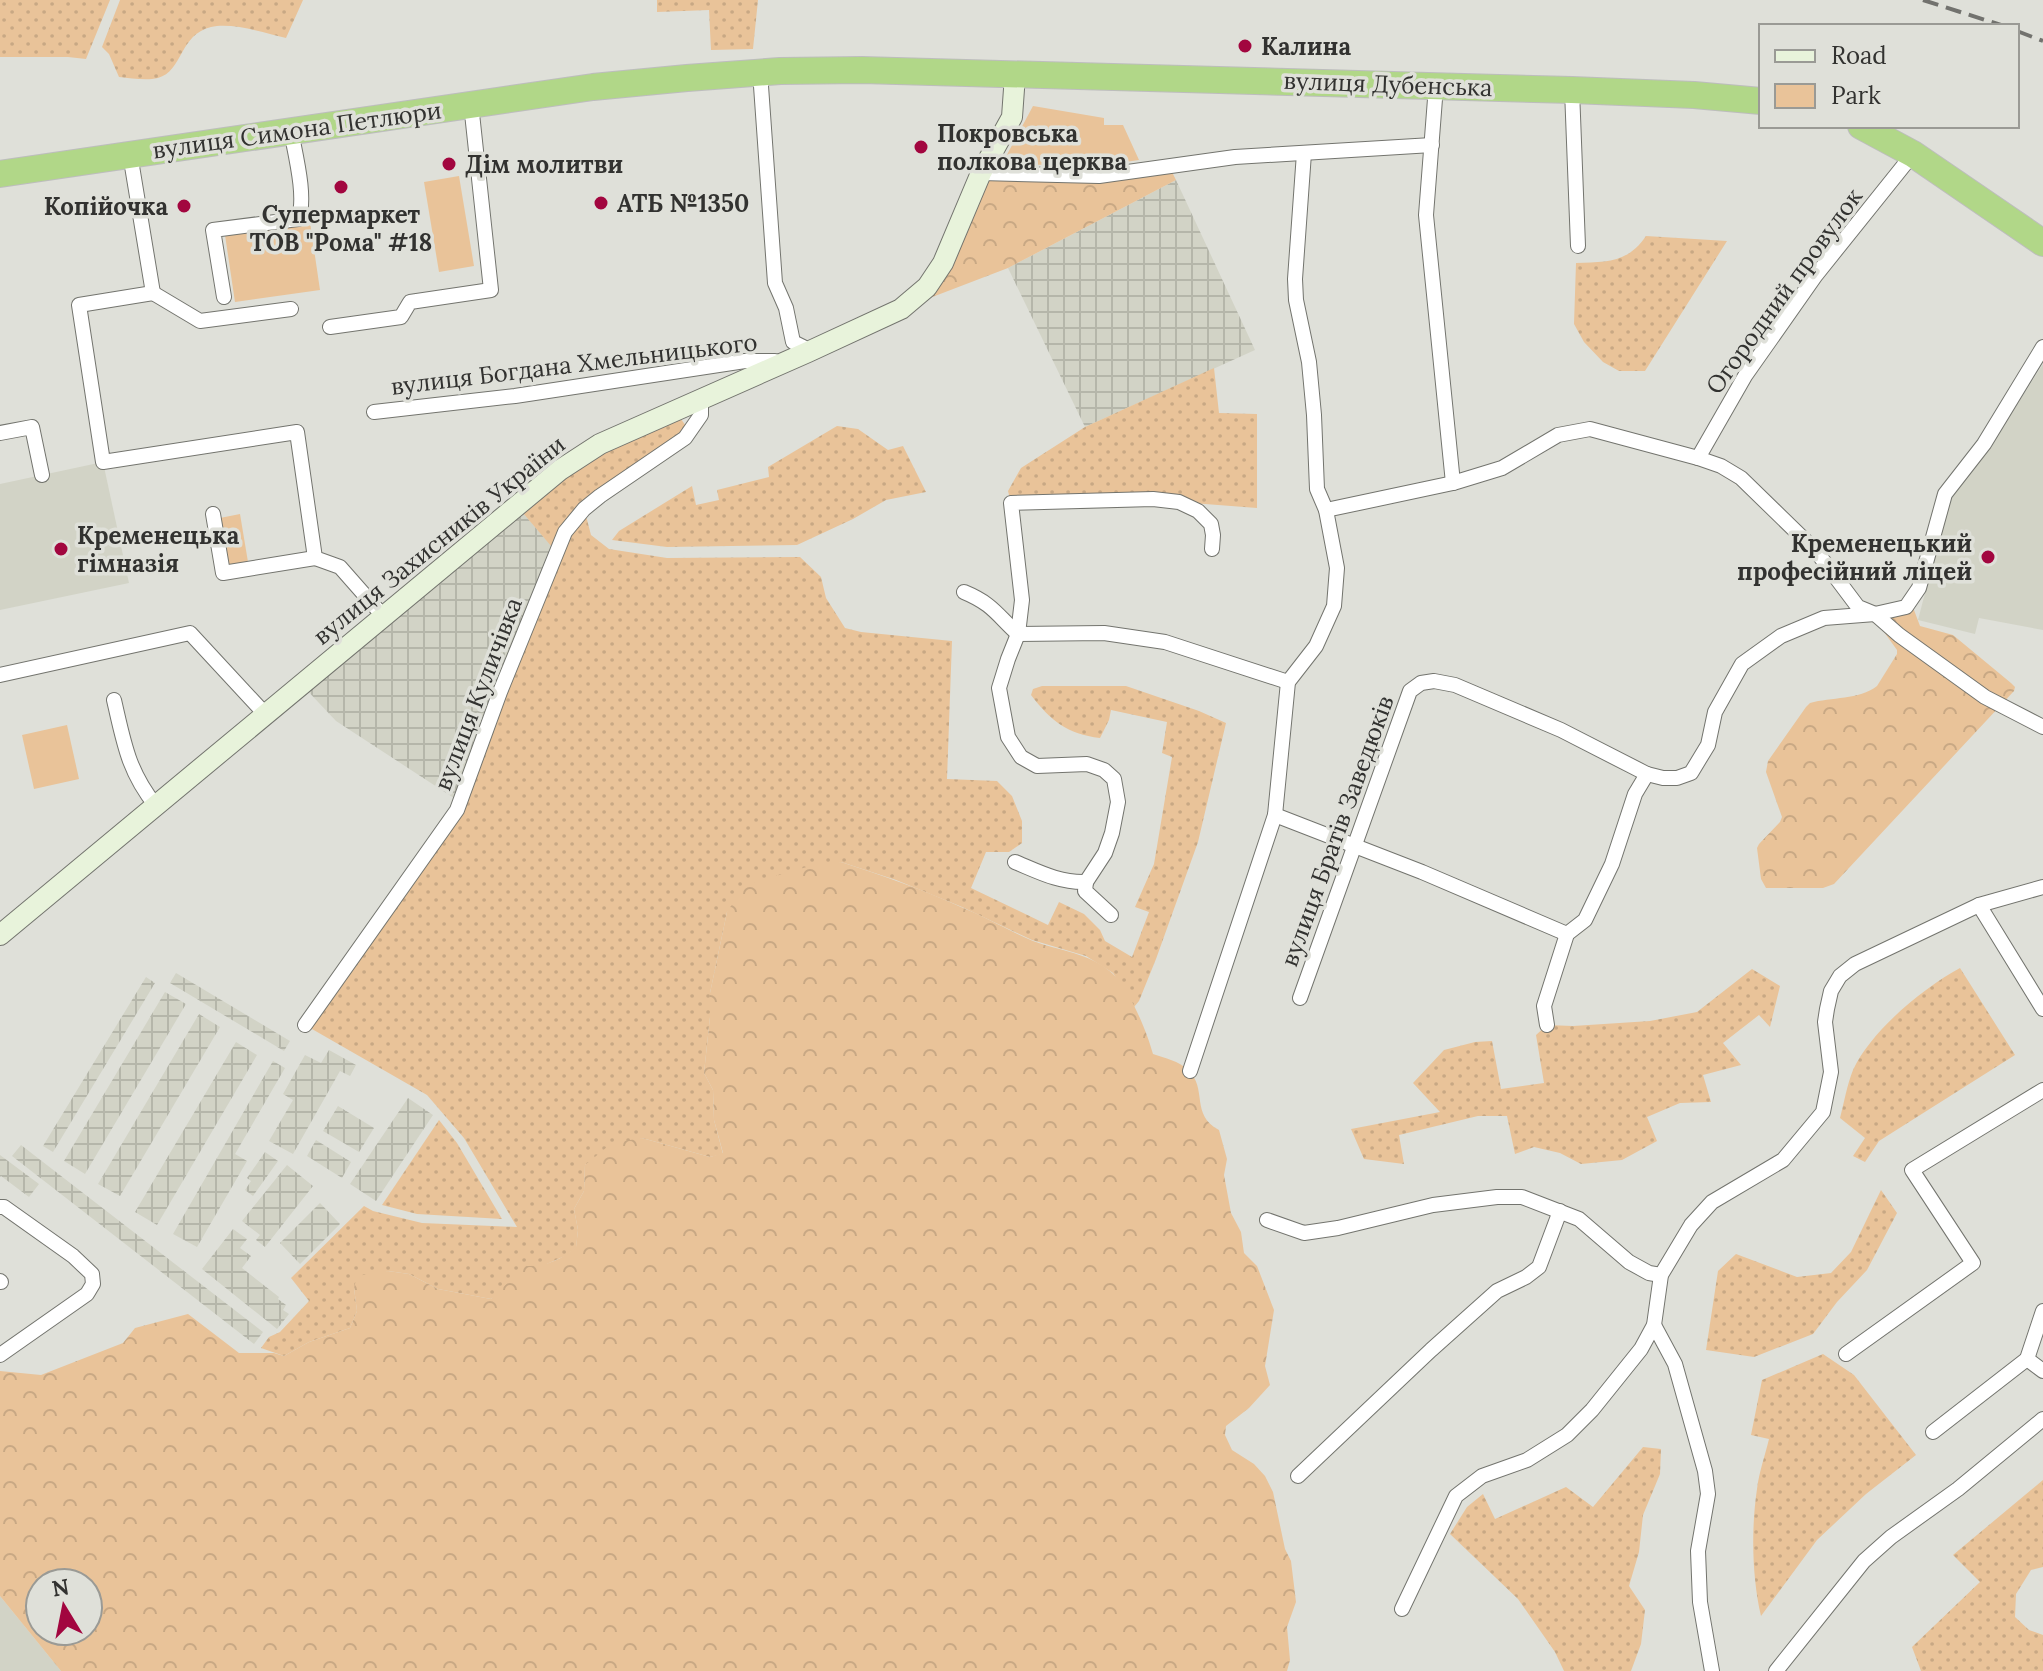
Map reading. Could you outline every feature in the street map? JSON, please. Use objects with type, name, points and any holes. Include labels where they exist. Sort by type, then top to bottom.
[{"type":"highway","name":"вулиця Дубенська","points":[[760,72],[862,70],[1436,86],[1694,95],[1759,101]]},
{"type":"highway","name":"вулиця Симона Петлюри","points":[[0,174],[130,154],[292,138],[471,104],[593,87],[760,72]]},
{"type":"highway","points":[[1865,128],[1913,154],[2043,243]]},
{"type":"street","points":[[760,72],[775,283],[786,308],[793,342],[808,352]]},
{"type":"street","name":"вулиця Захисників України","points":[[0,935],[560,470],[600,444],[901,309],[927,287],[943,263],[981,173],[1012,117],[1015,75]]},
{"type":"street","points":[[1436,86],[1426,215],[1453,483]]},
{"type":"street","points":[[1572,90],[1578,246]]},
{"type":"street","points":[[330,327],[401,317],[410,302],[491,290],[471,104]]},
{"type":"street","name":"вулиця Симона Петлюри","points":[[224,297],[213,230],[298,219],[300,189],[292,138]]},
{"type":"street","points":[[981,173],[1099,176],[1235,157],[1432,145]]},
{"type":"street","points":[[1190,1071],[1275,815],[1288,682],[1316,646],[1334,606],[1337,568],[1326,510],[1317,489],[1309,362],[1296,290],[1304,153]]},
{"type":"street","points":[[130,154],[153,293]]},
{"type":"street","name":"Огородний провулок","points":[[1698,458],[1745,376],[1816,275],[1913,154]]},
{"type":"street","points":[[291,309],[200,321],[153,293],[79,305],[103,462],[297,432],[315,558]]},
{"type":"street","points":[[1547,1025],[1544,1006],[1567,934],[1585,920],[1612,864],[1635,794],[1647,774],[1677,778],[1691,773],[1708,745],[1715,712],[1742,664],[1781,636],[1824,618],[1875,614],[1906,607],[1919,588],[1945,494],[1984,444],[2043,347]]},
{"type":"street","name":"вулиця Богдана Хмельницького","points":[[374,412],[515,396],[745,361],[775,361],[779,365]]},
{"type":"street","name":"вулиця Куличівка","points":[[305,1025],[457,810],[500,692],[565,532],[584,509],[600,496],[685,438],[701,415],[701,400]]},
{"type":"street","points":[[0,433],[32,427],[42,475]]},
{"type":"street","points":[[1326,510],[1453,483],[1502,468],[1558,435],[1590,429],[1698,458],[1721,466],[1741,478],[1816,551],[1858,607],[1875,614],[1985,697],[2043,727]]},
{"type":"street","points":[[1111,915],[1085,891],[1086,882],[1105,853],[1112,833],[1118,802],[1114,779],[1104,770],[1087,764],[1037,766],[1021,757],[1008,737],[999,688],[1018,634],[1022,600],[1011,503],[1153,499],[1179,502],[1198,511],[1211,524],[1212,549]]},
{"type":"street","points":[[213,514],[223,573],[315,558],[340,567],[384,617]]},
{"type":"street","points":[[964,592],[997,610],[1018,634],[1104,633],[1165,642],[1288,682]]},
{"type":"street","points":[[0,675],[190,633],[266,715]]},
{"type":"street","name":"вулиця Братів Заведюків","points":[[1300,998],[1410,691],[1421,683],[1434,681],[1455,685],[1561,730],[1647,774]]},
{"type":"street","points":[[114,700],[129,763],[143,790],[156,806]]},
{"type":"street","points":[[1275,815],[1422,872],[1567,934]]},
{"type":"street","points":[[1015,862],[1049,876],[1071,882],[1086,882]]},
{"type":"street","points":[[1402,1609],[1456,1496],[1482,1476],[1527,1460],[1567,1435],[1592,1410],[1641,1349],[1654,1325],[1661,1275],[1691,1225],[1712,1202],[1783,1160],[1823,1112],[1831,1072],[1825,1022],[1831,991],[1840,976],[1855,964],[1979,905],[2043,887]]},
{"type":"street","points":[[1979,905],[2043,1009]]},
{"type":"street","points":[[1846,1354],[1973,1263],[1912,1170],[2043,1090]]},
{"type":"street","points":[[1267,1220],[1304,1233],[1433,1205],[1522,1197],[1579,1219],[1629,1262],[1649,1273],[1661,1275]]},
{"type":"street","points":[[0,1207],[73,1256],[92,1274],[93,1284],[87,1294],[0,1355]]},
{"type":"street","points":[[1298,1476],[1497,1291],[1539,1267],[1560,1211]]},
{"type":"street","points":[[1933,1432],[2027,1359],[2043,1311]]},
{"type":"street","points":[[1654,1325],[1675,1364],[1705,1471],[1708,1494],[1698,1551],[1700,1602],[1712,1671]]},
{"type":"street","points":[[2027,1359],[2043,1371]]},
{"type":"street","points":[[1776,1671],[1864,1561],[2043,1419]]},
{"type":"shaded area","points":[[1176,180],[1255,350],[1085,427],[1008,268]]},
{"type":"shaded area","name":"Кременецький професійний ліцей","points":[[2043,364],[2043,630],[1979,618],[1975,634],[1918,620],[1950,497],[1990,447]]},
{"type":"shaded area","name":"Кременецька гімназія","points":[[103,462],[129,583],[0,610],[0,484]]},
{"type":"shaded area","points":[[517,506],[557,552],[460,802],[336,721],[302,685]]},
{"type":"shaded area","points":[[176,973],[290,1041],[284,1051],[170,983]]},
{"type":"shaded area","points":[[146,977],[155,983],[53,1152],[43,1146]]},
{"type":"shaded area","points":[[165,992],[186,1004],[85,1174],[64,1161]]},
{"type":"shaded area","points":[[199,1014],[220,1027],[120,1196],[98,1184]]},
{"type":"shaded area","points":[[236,1042],[257,1055],[157,1225],[135,1212]]},
{"type":"shaded area","points":[[329,1050],[356,1065],[350,1076],[340,1071],[293,1154],[269,1141],[293,1100],[283,1094],[305,1055],[321,1063]]},
{"type":"shaded area","points":[[273,1061],[285,1068],[235,1154],[247,1161],[197,1247],[173,1234]]},
{"type":"shaded area","points":[[408,1098],[433,1115],[376,1201],[350,1184]]},
{"type":"shaded area","points":[[338,1106],[374,1128],[359,1152],[323,1131]]},
{"type":"shaded area","points":[[316,1140],[351,1162],[342,1178],[307,1156]]},
{"type":"shaded area","points":[[21,1145],[263,1332],[254,1344],[12,1156]]},
{"type":"shaded area","points":[[265,1152],[278,1161],[253,1196],[245,1190],[251,1181],[247,1178]]},
{"type":"shaded area","points":[[0,1155],[39,1184],[29,1197],[0,1177]]},
{"type":"shaded area","points":[[287,1165],[313,1186],[265,1247],[256,1240],[260,1235],[242,1221]]},
{"type":"shaded area","points":[[320,1203],[340,1224],[300,1264],[280,1243]]},
{"type":"shaded area","points":[[233,1229],[247,1239],[240,1248],[251,1256],[242,1268],[286,1305],[283,1310],[289,1314],[277,1329],[202,1269]]},
{"type":"shaded area","points":[[0,1596],[24,1626],[24,1647],[41,1647],[61,1671],[0,1671]]},
{"type":"green space","points":[[0,0],[110,0],[86,59],[0,57]]},
{"type":"green space","points":[[120,0],[303,0],[286,38],[238,27],[211,27],[193,37],[166,74],[144,79],[119,77],[109,54],[102,47]]},
{"type":"green space","points":[[657,0],[758,0],[753,49],[711,50],[709,10],[657,12]]},
{"type":"green space","points":[[1033,106],[1104,118],[1104,125],[1123,125],[1139,160],[1097,166],[1002,164]]},
{"type":"green space","points":[[1169,166],[1176,180],[1008,268],[901,309],[927,287],[981,173],[1099,176]]},
{"type":"green space","points":[[459,176],[474,266],[439,272],[424,182]]},
{"type":"green space","points":[[310,222],[320,290],[235,302],[225,235]]},
{"type":"green space","points":[[1646,236],[1727,241],[1645,371],[1619,371],[1603,362],[1584,342],[1574,324],[1576,263],[1607,261],[1624,256]]},
{"type":"green space","points":[[1214,368],[1219,413],[1257,414],[1257,508],[1179,502],[1011,503],[1008,491],[1021,468],[1085,427]]},
{"type":"green space","points":[[675,411],[686,426],[685,438],[585,512],[591,535],[609,549],[667,558],[800,557],[821,577],[826,598],[845,628],[952,641],[947,779],[997,781],[1012,796],[1022,821],[1022,843],[1009,852],[986,852],[971,888],[1048,925],[1059,902],[1084,914],[1100,930],[1105,941],[1132,957],[1149,912],[1135,907],[1154,864],[1172,757],[1162,753],[1167,722],[1111,710],[1100,738],[1088,736],[1053,719],[1031,695],[1033,689],[1042,686],[1126,686],[1226,723],[1198,842],[1139,1001],[1134,1007],[1113,973],[1086,956],[1032,940],[896,880],[841,862],[727,912],[710,993],[704,1073],[713,1090],[714,1120],[723,1154],[710,1157],[642,1138],[585,1165],[584,1191],[574,1209],[578,1230],[576,1248],[491,1299],[438,1289],[409,1274],[388,1271],[354,1288],[357,1311],[350,1328],[309,1342],[284,1356],[261,1348],[309,1301],[291,1278],[364,1206],[422,1223],[517,1227],[464,1138],[427,1095],[305,1025],[457,810],[557,553],[517,506],[560,470]]},
{"type":"green space","points":[[837,426],[858,429],[888,450],[903,446],[926,492],[886,500],[797,545],[667,547],[612,540],[619,531],[692,486],[696,505],[719,500],[717,490],[769,477],[768,467]]},
{"type":"green space","points":[[240,514],[248,562],[228,565],[220,518]]},
{"type":"green space","points":[[1911,608],[1920,626],[1953,635],[2011,683],[2014,691],[1834,884],[1823,888],[1766,888],[1761,879],[1757,848],[1782,817],[1766,772],[1768,761],[1810,703],[1853,696],[1877,686],[1897,650],[1871,614]]},
{"type":"green space","points":[[67,725],[79,779],[34,789],[22,735]]},
{"type":"green space","points":[[841,862],[946,900],[1033,941],[1094,961],[1112,973],[1125,989],[1153,1054],[1180,1064],[1194,1077],[1205,1117],[1219,1130],[1227,1159],[1224,1175],[1231,1213],[1241,1232],[1244,1253],[1257,1266],[1274,1310],[1265,1366],[1270,1385],[1249,1408],[1226,1426],[1225,1435],[1232,1450],[1254,1464],[1273,1492],[1285,1549],[1291,1561],[1296,1602],[1287,1627],[1290,1660],[1287,1671],[61,1671],[41,1647],[104,1647],[104,1567],[24,1567],[24,1626],[0,1596],[0,1371],[41,1375],[123,1343],[135,1328],[188,1314],[239,1353],[284,1356],[309,1342],[350,1328],[357,1311],[354,1288],[357,1276],[388,1271],[409,1274],[438,1289],[491,1299],[525,1266],[552,1262],[576,1247],[578,1230],[574,1209],[584,1191],[585,1165],[612,1143],[642,1138],[710,1157],[723,1153],[714,1120],[713,1090],[704,1073],[710,993],[727,912],[745,885],[817,864]]},
{"type":"green space","points":[[1960,968],[2015,1055],[1879,1141],[1865,1162],[1853,1156],[1865,1138],[1840,1118],[1853,1070],[1861,1055],[1899,1012]]},
{"type":"green space","points":[[1752,969],[1780,986],[1770,1027],[1759,1015],[1723,1043],[1741,1065],[1703,1075],[1711,1102],[1680,1103],[1647,1117],[1657,1141],[1622,1160],[1581,1164],[1560,1153],[1534,1147],[1515,1154],[1507,1116],[1478,1116],[1399,1135],[1404,1164],[1364,1159],[1351,1129],[1440,1112],[1413,1083],[1444,1050],[1492,1041],[1501,1089],[1544,1083],[1536,1035],[1547,1025],[1650,1021],[1697,1012]]},
{"type":"green space","points":[[439,1120],[457,1143],[502,1219],[417,1214],[382,1205]]},
{"type":"green space","points":[[1881,1190],[1897,1213],[1867,1270],[1813,1334],[1754,1357],[1706,1350],[1718,1271],[1736,1254],[1797,1277],[1831,1273],[1851,1252]]},
{"type":"green space","points":[[1823,1354],[1854,1375],[1916,1455],[1866,1494],[1817,1540],[1761,1616],[1754,1569],[1754,1520],[1758,1483],[1769,1439],[1751,1435],[1762,1380]]},
{"type":"green space","points":[[1643,1447],[1661,1449],[1660,1474],[1643,1515],[1639,1552],[1629,1586],[1645,1610],[1641,1644],[1631,1671],[1564,1671],[1555,1652],[1518,1599],[1450,1534],[1467,1507],[1483,1494],[1495,1519],[1566,1487],[1593,1507]]},
{"type":"green space","points":[[2043,1480],[2043,1567],[2031,1570],[2016,1594],[2015,1617],[2029,1630],[2043,1635],[2043,1671],[1921,1671],[1912,1647],[1980,1582],[1953,1555]]},
{"type":"railway","points":[[1923,0],[1998,24]]},
{"type":"railway","points":[[2019,32],[2043,41]]},
{"type":"place","name":"Калина","points":[[1245,46]]},
{"type":"place","name":"Покровська полкова церква","points":[[921,147]]},
{"type":"place","name":"Дім молитви","points":[[449,164]]},
{"type":"place","name":"Супермаркет ТОВ \"Рома\" #18","points":[[341,187]]},
{"type":"place","name":"АТБ №1350","points":[[601,203]]},
{"type":"place","name":"Копійочка","points":[[184,206]]},
{"type":"place","name":"Кременецька гімназія","points":[[61,549]]},
{"type":"place","name":"Кременецький професійний ліцей","points":[[1988,557]]}]
